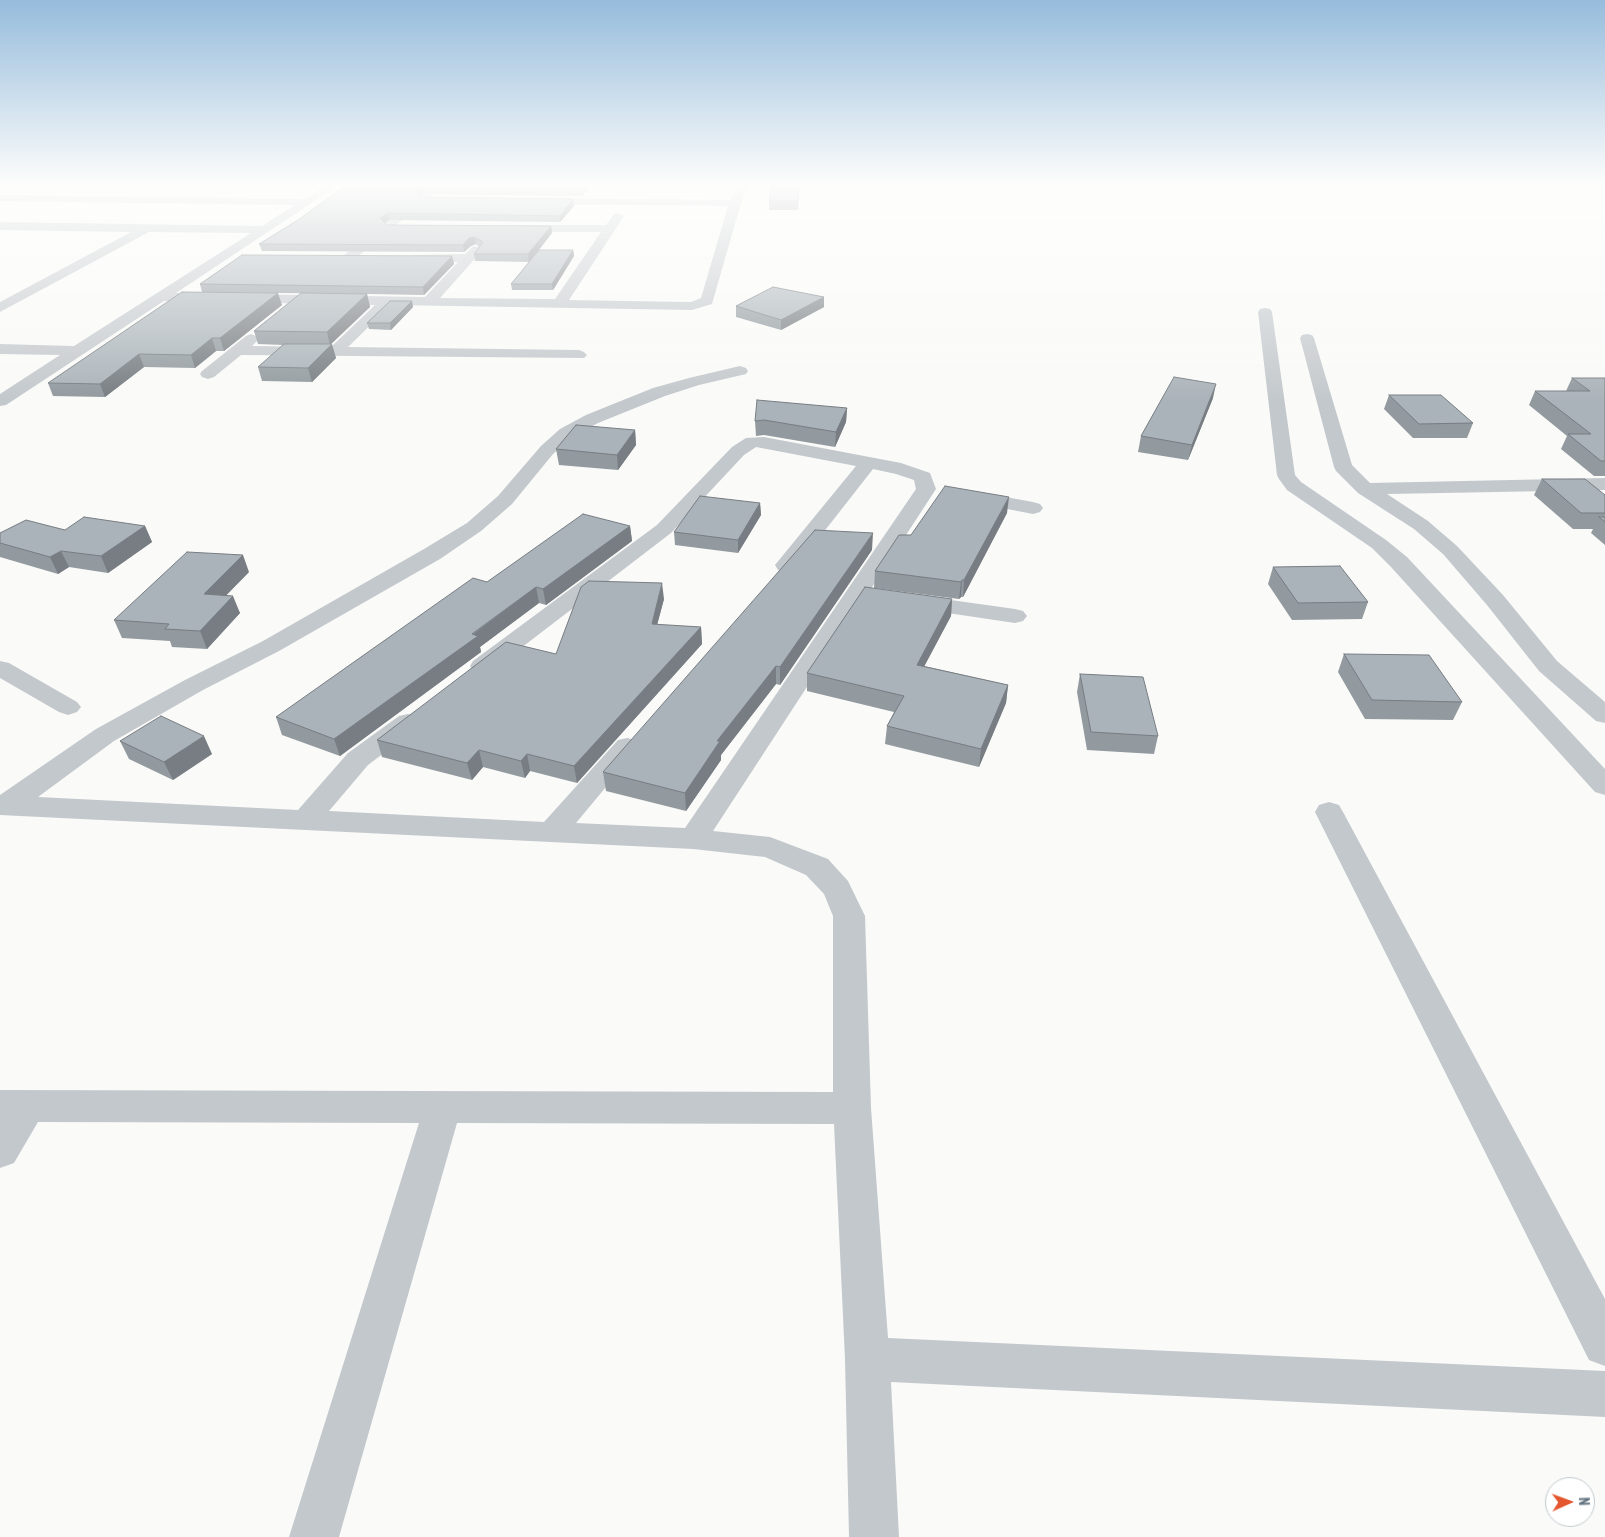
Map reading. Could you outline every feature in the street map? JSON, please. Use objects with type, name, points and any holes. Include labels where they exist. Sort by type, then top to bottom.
[{"type":"street","points":[[0,308],[92,258]]},
{"type":"street","points":[[0,400],[221,258]]},
{"type":"street","points":[[343,258],[367,258]]},
{"type":"street","points":[[404,258],[468,258]]},
{"type":"street","points":[[428,302],[468,258]]},
{"type":"street","points":[[559,304],[590,258]]},
{"type":"street","points":[[161,297],[692,306],[707,301],[719,258]]},
{"type":"street","points":[[0,298],[18,298]]},
{"type":"street","points":[[280,316],[301,299]]},
{"type":"street","points":[[334,352],[387,301]]},
{"type":"street","points":[[1265,312],[1286,475],[1294,486],[1379,544],[1399,562],[1605,786]]},
{"type":"street","points":[[208,374],[266,328]]},
{"type":"street","points":[[1307,338],[1343,467],[1365,489],[1421,525],[1450,550],[1496,600],[1548,666],[1605,715]]},
{"type":"street","points":[[0,349],[77,351]]},
{"type":"street","points":[[238,350],[579,355]]},
{"type":"street","points":[[4,805],[105,735],[194,685],[271,646],[432,554],[474,527],[505,500],[547,450],[566,433],[592,418],[659,392],[740,371]]},
{"type":"street","points":[[468,677],[664,529],[738,450],[752,442],[764,442],[901,469],[923,477],[942,492],[1033,508]]},
{"type":"street","points":[[774,578],[868,463]]},
{"type":"street","points":[[1365,489],[1605,484]]},
{"type":"street","points":[[694,839],[876,596],[942,492]]},
{"type":"street","points":[[876,596],[1015,616]]},
{"type":"street","points":[[0,668],[68,707]]},
{"type":"street","points":[[305,821],[358,759],[429,706]]},
{"type":"street","points":[[551,833],[643,728]]},
{"type":"street","points":[[4,805],[694,839],[770,847],[817,867],[837,889],[849,916],[852,1108],[867,1359],[874,1537]]},
{"type":"street","points":[[1329,812],[1605,1344]]},
{"type":"street","points":[[0,1151],[14,1106],[852,1108]]},
{"type":"street","points":[[314,1537],[443,1107]]},
{"type":"street","points":[[867,1359],[1605,1394]]},
{"type":"building","points":[[238,258],[450,258],[423,287],[200,284]]},
{"type":"building","points":[[533,258],[568,258],[552,284],[511,284]]},
{"type":"building","points":[[773,287],[824,297],[781,320],[736,306]]},
{"type":"building","points":[[182,292],[278,293],[220,338],[212,338],[191,355],[139,354],[100,384],[48,383]]},
{"type":"building","points":[[301,293],[367,294],[327,332],[254,331]]},
{"type":"building","points":[[390,301],[412,301],[390,323],[367,323]]},
{"type":"building","points":[[284,344],[332,344],[308,368],[258,367]]},
{"type":"building","points":[[1174,377],[1216,384],[1192,445],[1141,436]]},
{"type":"building","points":[[1572,378],[1605,378],[1605,461],[1601,461],[1568,434],[1591,434],[1535,391],[1590,391]]},
{"type":"building","points":[[1389,395],[1441,395],[1473,423],[1419,424]]},
{"type":"building","points":[[757,400],[847,408],[836,432],[764,420],[755,421]]},
{"type":"building","points":[[576,425],[635,430],[617,455],[556,449]]},
{"type":"building","points":[[1542,479],[1585,479],[1605,495],[1605,513],[1581,513]]},
{"type":"building","points":[[945,486],[1009,497],[964,580],[961,582],[875,571],[899,535],[911,535]]},
{"type":"building","points":[[700,496],[760,503],[738,540],[674,532]]},
{"type":"building","points":[[583,514],[630,526],[543,589],[536,587],[472,634],[478,636],[334,739],[276,717],[473,578],[487,582]]},
{"type":"building","points":[[84,517],[145,526],[101,556],[61,551],[50,557],[0,543],[0,533],[26,520],[65,530]]},
{"type":"building","points":[[815,530],[873,533],[780,667],[776,666],[717,741],[720,741],[685,793],[603,772]]},
{"type":"building","points":[[187,552],[243,555],[204,594],[233,596],[200,631],[165,629],[169,624],[114,620]]},
{"type":"building","points":[[1340,566],[1368,602],[1298,603],[1273,567]]},
{"type":"building","points":[[589,581],[662,583],[652,624],[701,627],[574,766],[527,754],[521,761],[479,750],[467,763],[377,740],[506,642],[556,654],[581,587]]},
{"type":"building","points":[[865,587],[952,599],[917,665],[1008,685],[981,749],[887,726],[904,696],[807,673]]},
{"type":"building","points":[[1344,654],[1429,655],[1462,702],[1372,700]]},
{"type":"building","points":[[1080,674],[1143,677],[1158,736],[1091,732]]},
{"type":"building","points":[[161,716],[204,736],[164,762],[120,741]]}]
